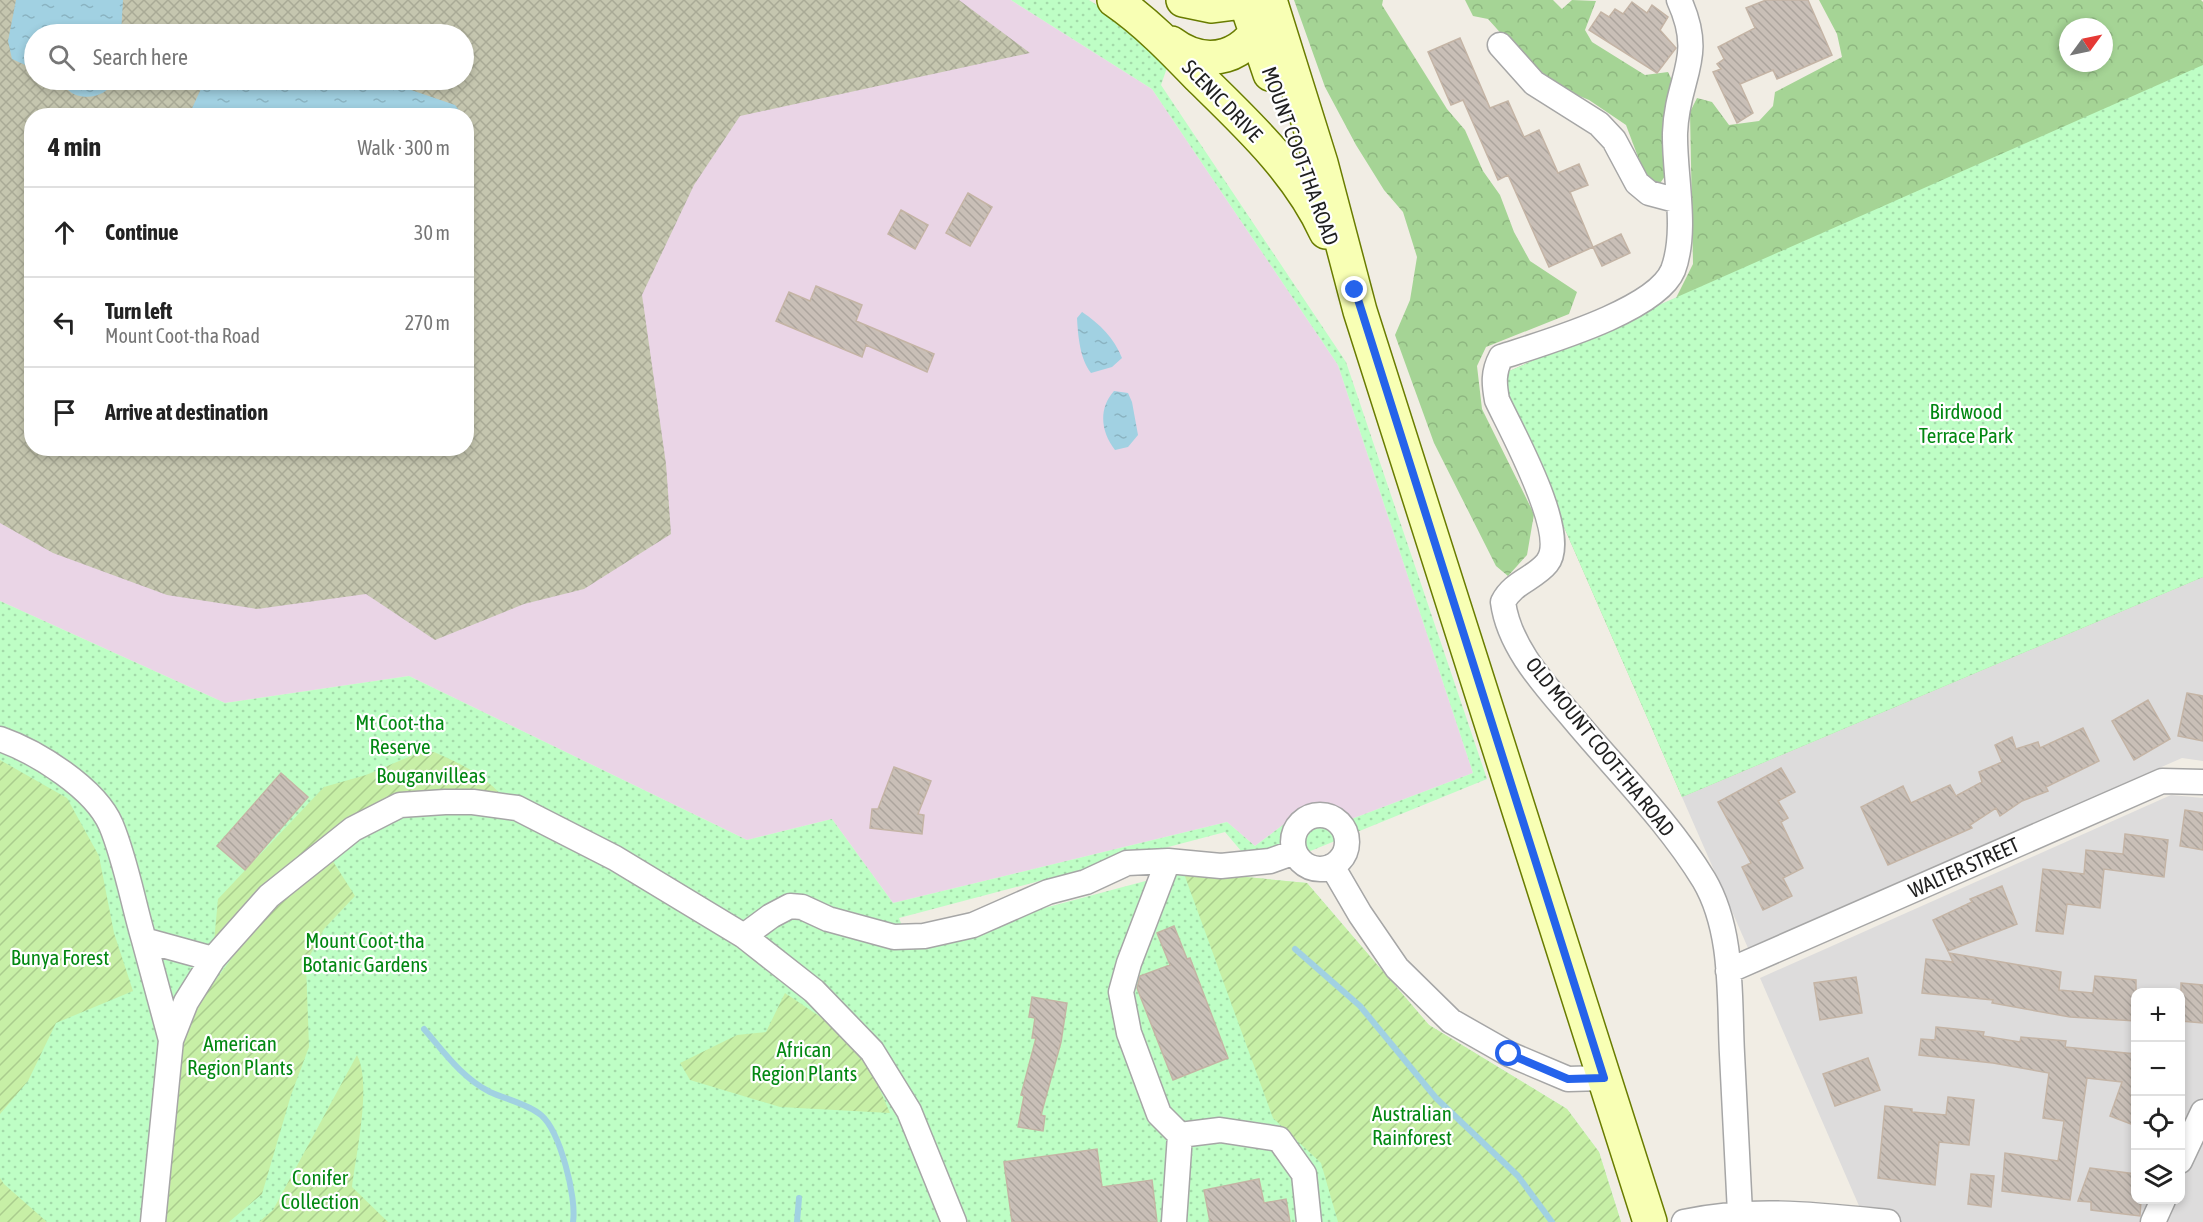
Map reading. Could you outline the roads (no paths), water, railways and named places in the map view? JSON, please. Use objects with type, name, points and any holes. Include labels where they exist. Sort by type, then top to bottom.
[{"type":"main road","name":"SCENIC DRIVE","points":[[1114,0],[1181,50],[1199,57],[1214,57],[1233,52],[1248,42],[1256,33],[1258,0]]},
{"type":"main road","points":[[1182,0],[1212,6],[1258,0]]},
{"type":"main road","name":"MOUNT COOT-THA ROAD","points":[[1258,0],[1321,163],[1360,311],[1650,1222]]},
{"type":"main road","name":"SCENIC DRIVE","points":[[1144,22],[1242,119],[1281,163],[1310,201],[1332,245]]},
{"type":"main road","name":"MOUNT COOT-THA ROAD","points":[[1256,33],[1332,245],[1360,311]]},
{"type":"street","name":"OLD MOUNT COOT-THA ROAD","points":[[1679,0],[1691,33],[1692,51],[1682,90],[1675,133],[1679,201],[1678,239],[1673,269],[1662,287],[1645,300],[1583,329],[1501,357],[1496,368],[1494,382],[1497,400],[1547,511],[1553,547],[1548,562],[1514,586],[1503,602],[1510,631],[1533,668],[1676,840],[1705,882],[1723,929],[1728,972],[1740,1213]]},
{"type":"street","points":[[1500,45],[1534,82],[1599,124],[1614,140],[1637,183],[1649,193],[1679,201]]},
{"type":"street","points":[[0,739],[51,765],[84,789],[110,824],[171,1040]]},
{"type":"street","name":"WALTER STREET","points":[[1728,972],[2162,781],[2203,782]]},
{"type":"street","points":[[153,1222],[171,1040],[186,1002],[213,958],[269,896],[353,828],[400,805],[473,802],[517,808],[615,858],[744,936],[814,991],[872,1051],[909,1111],[954,1222]]},
{"type":"street","points":[[1320,815],[1337,820],[1347,836],[1345,854],[1332,866],[1315,869],[1300,860],[1295,852],[1294,835],[1303,821],[1320,815]]},
{"type":"street","points":[[744,936],[776,912],[790,906],[802,907],[828,919],[894,937],[924,936],[973,925],[1048,892],[1086,882],[1127,863],[1168,861],[1221,866],[1270,861],[1295,852]]},
{"type":"street","points":[[1168,861],[1129,963],[1121,992],[1128,1033],[1159,1114],[1180,1135],[1174,1222]]},
{"type":"street","points":[[1332,866],[1360,914],[1397,968],[1451,1021],[1509,1054],[1568,1079],[1604,1078]]},
{"type":"street","points":[[144,940],[213,958]]},
{"type":"street","points":[[2185,1152],[2203,1112]]},
{"type":"street","points":[[1180,1135],[1220,1130],[1279,1139],[1304,1174],[1310,1222]]},
{"type":"street","points":[[2153,1222],[2161,1204]]},
{"type":"street","points":[[1684,1222],[1740,1213],[1776,1212],[1888,1222]]},
{"type":"water","points":[[16,0],[123,0],[122,24],[24,24],[24,64],[12,59],[8,41]]},
{"type":"water","points":[[69,90],[107,90],[99,95],[88,97],[74,94]]},
{"type":"water","points":[[200,90],[411,90],[455,105],[457,108],[192,108]]},
{"type":"water","points":[[1082,312],[1106,332],[1119,351],[1122,358],[1112,367],[1091,373],[1087,367],[1078,332],[1077,318]]},
{"type":"water","points":[[1114,391],[1128,393],[1132,402],[1138,435],[1128,447],[1115,450],[1107,436],[1103,420],[1105,405]]},
{"type":"waterway","points":[[1295,949],[1360,1006],[1436,1098],[1518,1176],[1552,1222]]},
{"type":"waterway","points":[[424,1029],[454,1064],[480,1086],[536,1111],[548,1123],[555,1135],[566,1166],[574,1211],[573,1222]]},
{"type":"waterway","points":[[797,1222],[799,1198]]},
{"type":"park label","name":"Birdwood Terrace Park","points":[[1966,424]]},
{"type":"park label","name":"Mt Coot-tha Reserve","points":[[400,735]]},
{"type":"park label","name":"Bouganvilleas","points":[[431,776]]},
{"type":"park label","name":"Mount Coot-tha Botanic Gardens","points":[[365,953]]},
{"type":"park label","name":"Bunya Forest","points":[[60,958]]},
{"type":"park label","name":"American Region Plants","points":[[240,1056]]},
{"type":"park label","name":"African Region Plants","points":[[804,1062]]},
{"type":"park label","name":"Australian Rainforest","points":[[1412,1126]]},
{"type":"park label","name":"Conifer Collection","points":[[320,1190]]}]
